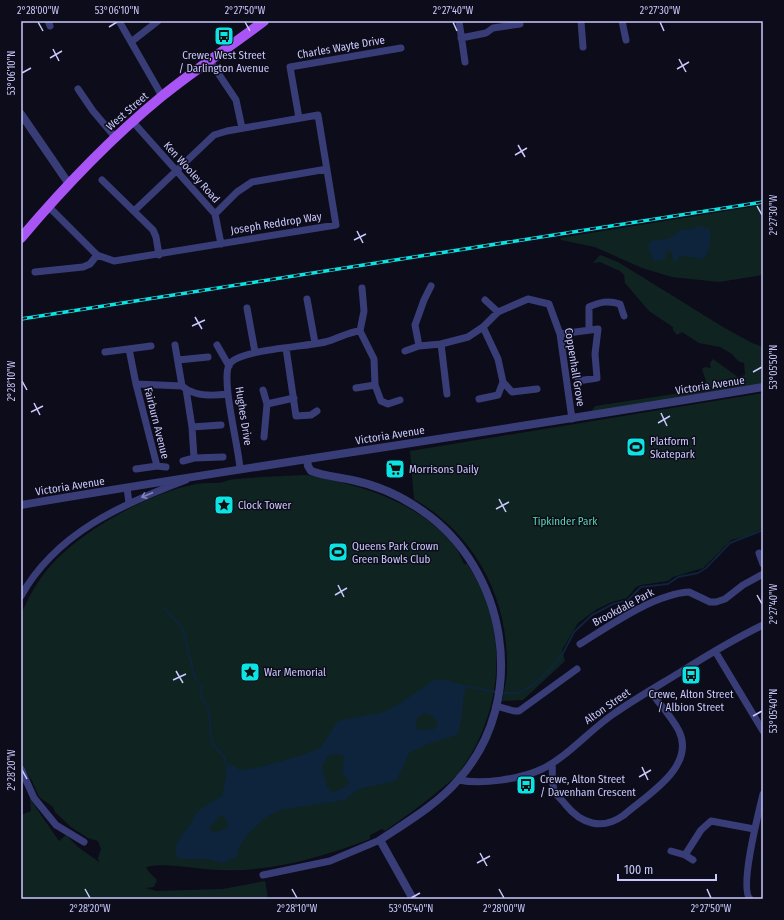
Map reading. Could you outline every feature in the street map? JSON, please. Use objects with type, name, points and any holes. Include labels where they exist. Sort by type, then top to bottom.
[{"type":"main road","name":"West Street","points":[[21,236],[115,137],[162,96],[264,21]]},
{"type":"street","points":[[119,21],[162,96]]},
{"type":"street","points":[[131,42],[158,21]]},
{"type":"street","points":[[459,21],[465,62]]},
{"type":"street","points":[[581,21],[583,47]]},
{"type":"street","points":[[622,21],[626,40]]},
{"type":"street","points":[[461,38],[486,33],[494,28],[520,26]]},
{"type":"street","name":"Charles Wayte Drive","points":[[299,118],[290,67],[401,48]]},
{"type":"street","points":[[210,61],[236,100],[242,128]]},
{"type":"street","points":[[78,89],[93,111],[115,137]]},
{"type":"street","points":[[21,114],[23,123],[69,184]]},
{"type":"street","points":[[134,211],[214,135],[242,128],[318,115],[327,169],[252,182],[237,192],[215,214]]},
{"type":"street","name":"Ken Wooley Road","points":[[132,122],[215,214],[221,244]]},
{"type":"street","name":"Joseph Reddrop Way","points":[[97,255],[114,261],[159,255],[336,225],[327,169]]},
{"type":"street","points":[[102,180],[153,230],[156,237],[159,255]]},
{"type":"street","points":[[35,272],[83,267],[90,264],[97,255],[49,207]]},
{"type":"street","points":[[419,346],[415,325],[431,286]]},
{"type":"street","points":[[362,288],[364,311],[360,330],[374,359],[375,386],[381,401],[388,404],[400,400]]},
{"type":"street","points":[[307,299],[315,343]]},
{"type":"street","name":"Coppenhall Grove","points":[[405,351],[419,346],[441,344],[468,337],[483,327],[498,312],[528,299],[549,304],[560,334],[572,419]]},
{"type":"street","points":[[485,300],[498,312]]},
{"type":"street","points":[[589,330],[589,307],[599,302],[612,301],[620,304],[624,316]]},
{"type":"street","points":[[247,308],[255,352]]},
{"type":"street","points":[[483,327],[498,359],[503,382],[512,392],[537,389]]},
{"type":"street","points":[[560,334],[598,328],[595,354],[597,378],[578,381]]},
{"type":"street","points":[[217,345],[229,366],[234,359],[255,352],[325,342],[348,332],[360,330]]},
{"type":"street","points":[[441,344],[447,394]]},
{"type":"street","points":[[175,345],[192,427],[194,458]]},
{"type":"street","points":[[104,352],[151,346]]},
{"type":"street","points":[[286,348],[296,416],[311,415],[317,411]]},
{"type":"street","name":"Fairburn Avenue","points":[[129,349],[136,384],[157,466]]},
{"type":"street","points":[[178,360],[208,357]]},
{"type":"street","name":"Hughes Drive","points":[[229,366],[228,394],[240,469]]},
{"type":"street","points":[[478,399],[498,395],[503,382]]},
{"type":"street","name":"Fairburn Avenue","points":[[136,384],[184,388],[210,396],[228,394]]},
{"type":"street","points":[[356,388],[375,386]]},
{"type":"street","name":"Victoria Avenue","points":[[21,505],[240,469],[572,419],[763,387]]},
{"type":"street","name":"Hughes Drive","points":[[264,390],[267,404],[264,437]]},
{"type":"street","points":[[267,404],[294,398]]},
{"type":"street","points":[[192,427],[221,425]]},
{"type":"street","name":"Fairburn Avenue","points":[[183,462],[194,458],[223,458]]},
{"type":"street","points":[[263,875],[330,860],[380,840],[426,808],[459,780],[476,756],[496,706],[500,686],[501,649],[493,607],[480,576],[459,545],[434,519],[406,501],[372,486],[311,471],[308,466],[307,459]]},
{"type":"street","name":"Fairburn Avenue","points":[[136,469],[157,466],[166,467]]},
{"type":"street","points":[[21,596],[36,572],[61,546],[101,518],[129,503],[191,478]]},
{"type":"street","points":[[127,488],[129,503]]},
{"type":"street","points":[[759,553],[763,564]]},
{"type":"street","name":"Brookdale Park","points":[[580,644],[634,612],[658,600],[689,592],[706,600],[716,602],[725,599],[739,587],[763,574]]},
{"type":"street","name":"Alton Street","points":[[459,780],[479,782],[519,776],[536,772],[552,764],[600,723],[715,651],[763,625]]},
{"type":"street","points":[[715,651],[763,731]]},
{"type":"street","points":[[496,706],[514,711],[522,709],[577,669]]},
{"type":"street","points":[[552,764],[552,784],[555,792],[579,818],[594,824],[606,824],[617,820],[624,815],[674,771],[681,760],[682,746],[679,731],[650,691]]},
{"type":"street","points":[[21,769],[34,798],[53,822],[84,842]]},
{"type":"street","points":[[750,899],[748,897],[746,884],[754,829],[763,794]]},
{"type":"street","points":[[685,855],[701,830],[711,821],[754,829]]},
{"type":"street","points":[[380,840],[413,899]]},
{"type":"street","points":[[671,850],[685,855],[693,860]]},
{"type":"green space","points":[[763,205],[763,275],[719,282],[672,277],[642,268],[595,247],[561,240],[560,238]]},
{"type":"green space","points":[[600,255],[618,262],[723,327],[752,343],[763,347],[763,385],[590,413],[595,406],[694,391],[701,387],[706,381],[702,369],[705,367],[711,368],[710,363],[713,359],[738,377],[745,375],[744,363],[738,361],[732,354],[720,347],[699,343],[682,332],[677,335],[673,330],[673,327],[649,311],[625,283],[624,275],[620,271],[600,262],[593,263]]},
{"type":"green space","name":"Tipkinder Park","points":[[763,393],[763,528],[748,536],[731,540],[703,568],[673,577],[668,581],[641,585],[636,587],[627,598],[612,602],[597,609],[578,623],[562,650],[565,661],[523,700],[502,701],[507,674],[506,644],[502,618],[495,594],[484,571],[471,550],[455,531],[436,514],[414,499],[410,451]]},
{"type":"green space","points":[[306,475],[368,490],[407,507],[425,518],[456,548],[464,564],[467,564],[481,589],[491,615],[496,643],[496,671],[492,698],[485,726],[473,751],[457,775],[427,800],[385,831],[382,829],[370,835],[370,839],[334,852],[297,862],[259,869],[213,870],[163,865],[146,867],[157,880],[154,887],[146,888],[156,891],[223,889],[265,881],[268,899],[21,899],[21,815],[31,811],[30,799],[59,841],[66,835],[78,847],[99,862],[98,858],[101,849],[98,841],[88,838],[71,827],[55,812],[53,807],[39,797],[32,781],[24,769],[21,760],[21,614],[39,580],[60,556],[93,530],[113,517],[154,497],[198,484],[219,483],[233,479]]},
{"type":"water","points":[[699,226],[710,229],[710,245],[704,259],[681,256],[678,258],[678,261],[673,262],[673,254],[668,250],[665,255],[666,259],[654,261],[648,244],[654,240],[672,237],[680,230],[692,229]]},
{"type":"water","points":[[434,680],[447,680],[466,686],[463,699],[461,723],[457,735],[433,742],[410,752],[397,779],[391,782],[358,789],[345,800],[279,810],[265,818],[246,836],[239,847],[237,857],[223,863],[207,859],[182,859],[176,856],[177,843],[195,815],[204,807],[222,796],[227,773],[225,770],[230,764],[241,770],[261,767],[302,755],[320,748],[338,721],[381,713],[396,706]],"holes":[[[426,713],[434,718],[437,725],[434,729],[419,730],[416,728],[417,718]],[[334,754],[344,756],[342,773],[349,781],[347,786],[333,793],[327,787],[322,766],[328,756]],[[220,816],[224,816],[229,826],[213,833],[209,827]]]},
{"type":"waterway","points":[[500,693],[518,693],[530,687],[547,673],[562,655],[574,632],[592,615],[613,604],[628,600],[641,587],[668,584],[678,577],[698,573],[706,568],[730,543],[763,530]]},
{"type":"waterway","points":[[164,608],[183,630],[196,679]]},
{"type":"waterway","points":[[200,684],[202,687],[201,697],[208,707],[212,743],[224,757],[227,767]]},
{"type":"waterway","points":[[466,686],[496,692]]},
{"type":"railway","points":[[21,319],[763,202]]},
{"type":"place","name":"Crewe, West Street / Darlington Avenue","points":[[224,36]]},
{"type":"place","name":"Platform 1 Skatepark","points":[[636,447]]},
{"type":"place","name":"Morrisons Daily","points":[[395,469]]},
{"type":"place","name":"Clock Tower","points":[[224,505]]},
{"type":"place","name":"Queens Park Crown Green Bowls Club","points":[[338,552]]},
{"type":"place","name":"War Memorial","points":[[250,672]]},
{"type":"place","name":"Crewe, Alton Street / Albion Street","points":[[691,675]]},
{"type":"place","name":"Crewe, Alton Street / Davenham Crescent","points":[[526,785]]}]
